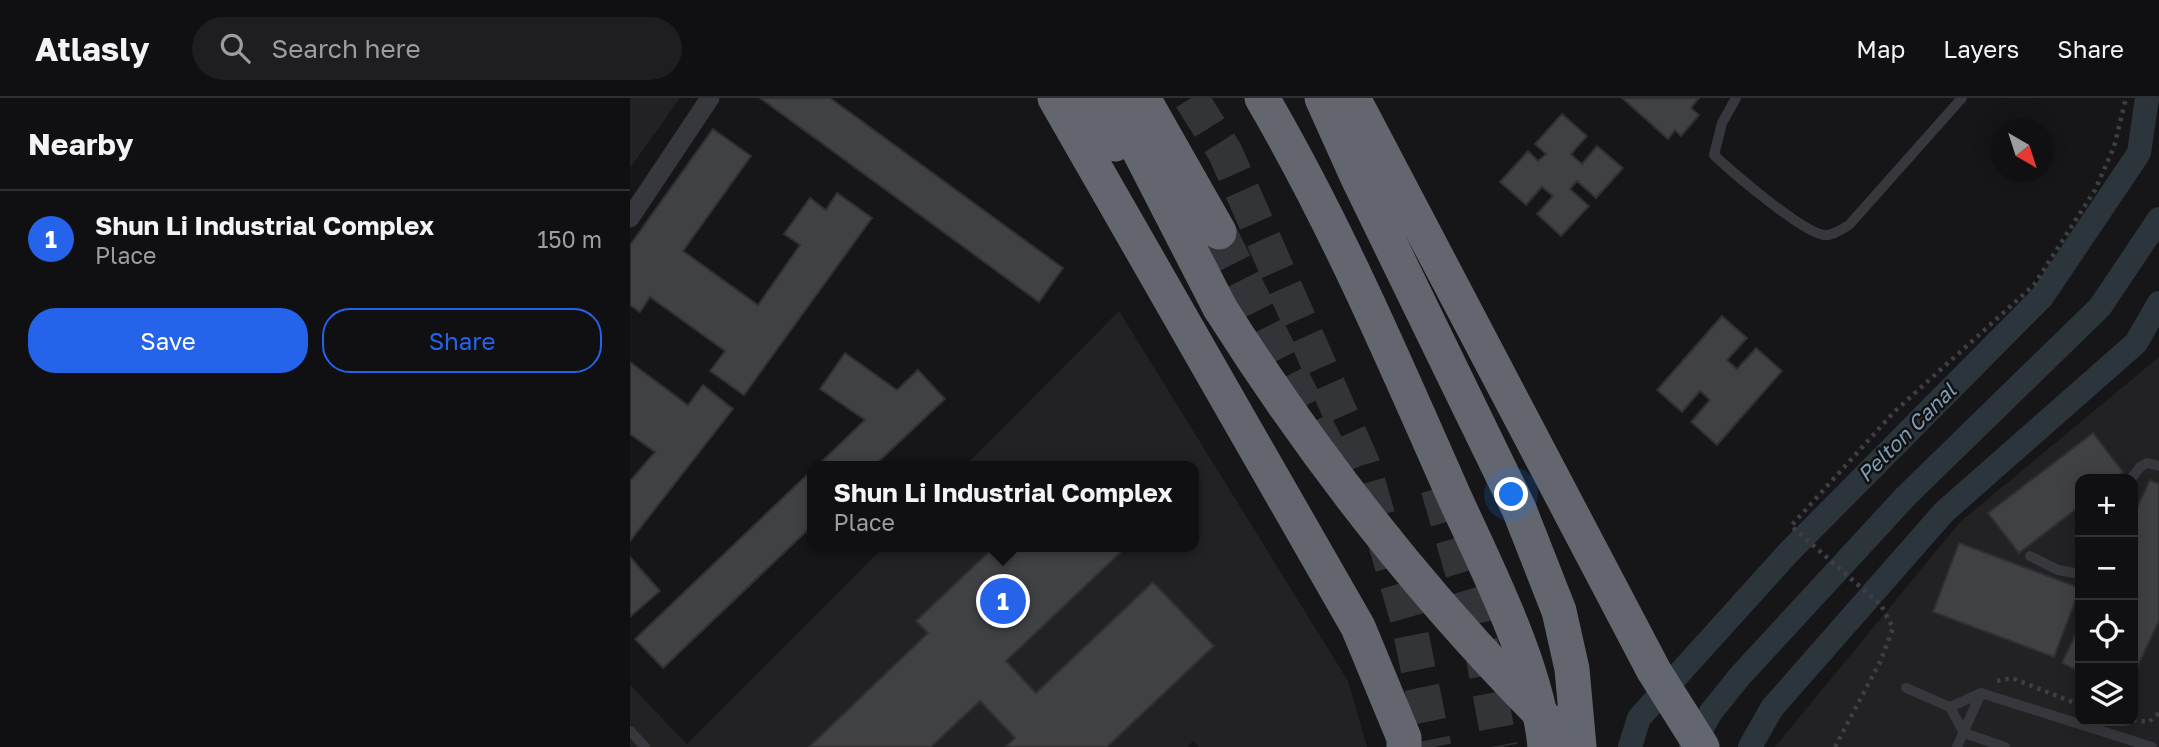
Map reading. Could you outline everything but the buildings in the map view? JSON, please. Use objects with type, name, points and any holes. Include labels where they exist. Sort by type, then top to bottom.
[{"type":"highway","points":[[1055,98],[1358,627],[1404,738],[1404,747]]},
{"type":"highway","points":[[1084,98],[1153,203],[1205,240]]},
{"type":"highway","points":[[1112,98],[1205,240]]},
{"type":"highway","points":[[1143,98],[1205,240],[1220,308],[1273,391],[1452,620],[1577,747]]},
{"type":"highway","points":[[1262,98],[1307,174],[1353,268],[1499,597],[1526,667],[1545,747]]},
{"type":"highway","points":[[1335,102],[1358,178],[1519,509],[1559,611],[1572,669],[1577,747]]},
{"type":"highway","points":[[1335,102],[1546,467],[1654,671],[1702,747]]},
{"type":"street","points":[[630,218],[710,98]]},
{"type":"lane","points":[[1736,98],[1722,123],[1714,156],[1750,187],[1813,232],[1828,236],[1849,225],[1962,98]]},
{"type":"lane","points":[[2135,474],[2147,463],[2159,466]]},
{"type":"lane","points":[[2030,556],[2058,569],[2075,573]]},
{"type":"lane","points":[[1906,688],[1950,707],[1964,733],[2004,747]]},
{"type":"lane","points":[[1950,707],[1981,693],[2152,747]]},
{"type":"lane","points":[[1957,747],[1981,693]]},
{"type":"lane","points":[[630,731],[645,747]]},
{"type":"path","points":[[1835,747],[1881,660],[1893,628],[1881,605],[1791,526],[1894,412],[2034,285],[2095,190],[2114,146],[2126,98]]},
{"type":"path","points":[[1981,693],[1989,682],[2012,678],[2075,703]]},
{"type":"path","points":[[2138,721],[2149,722],[2159,713]]},
{"type":"shaded area","points":[[630,98],[680,98],[630,168]]},
{"type":"shaded area","points":[[1119,311],[1348,681],[1367,747],[1199,747],[1193,741],[1188,747],[630,747],[630,685],[687,744],[879,552],[1199,552],[1199,461],[970,461]]},
{"type":"shaded area","points":[[2159,357],[2159,747],[1775,747],[1960,522]]},
{"type":"waterway","name":"Pelton Canal","points":[[1630,747],[1639,718],[1788,553],[2042,297],[2139,153],[2147,98]]},
{"type":"waterway","name":"Pelton Canal","points":[[1691,747],[1711,712],[1740,676],[1906,496],[2100,307],[2159,219]]},
{"type":"waterway","name":"Pelton Canal","points":[[1750,747],[1772,708],[1944,512],[2136,343],[2159,303]]},
{"type":"tunnel","points":[[1191,98],[1225,152],[1363,465],[1409,624],[1434,747]]},
{"type":"tunnel","points":[[1219,232],[1333,459]]},
{"type":"tunnel","points":[[1438,488],[1476,618],[1500,747]]},
{"type":"place","name":"Shun Li Industrial Complex","points":[[1003,601]]}]
